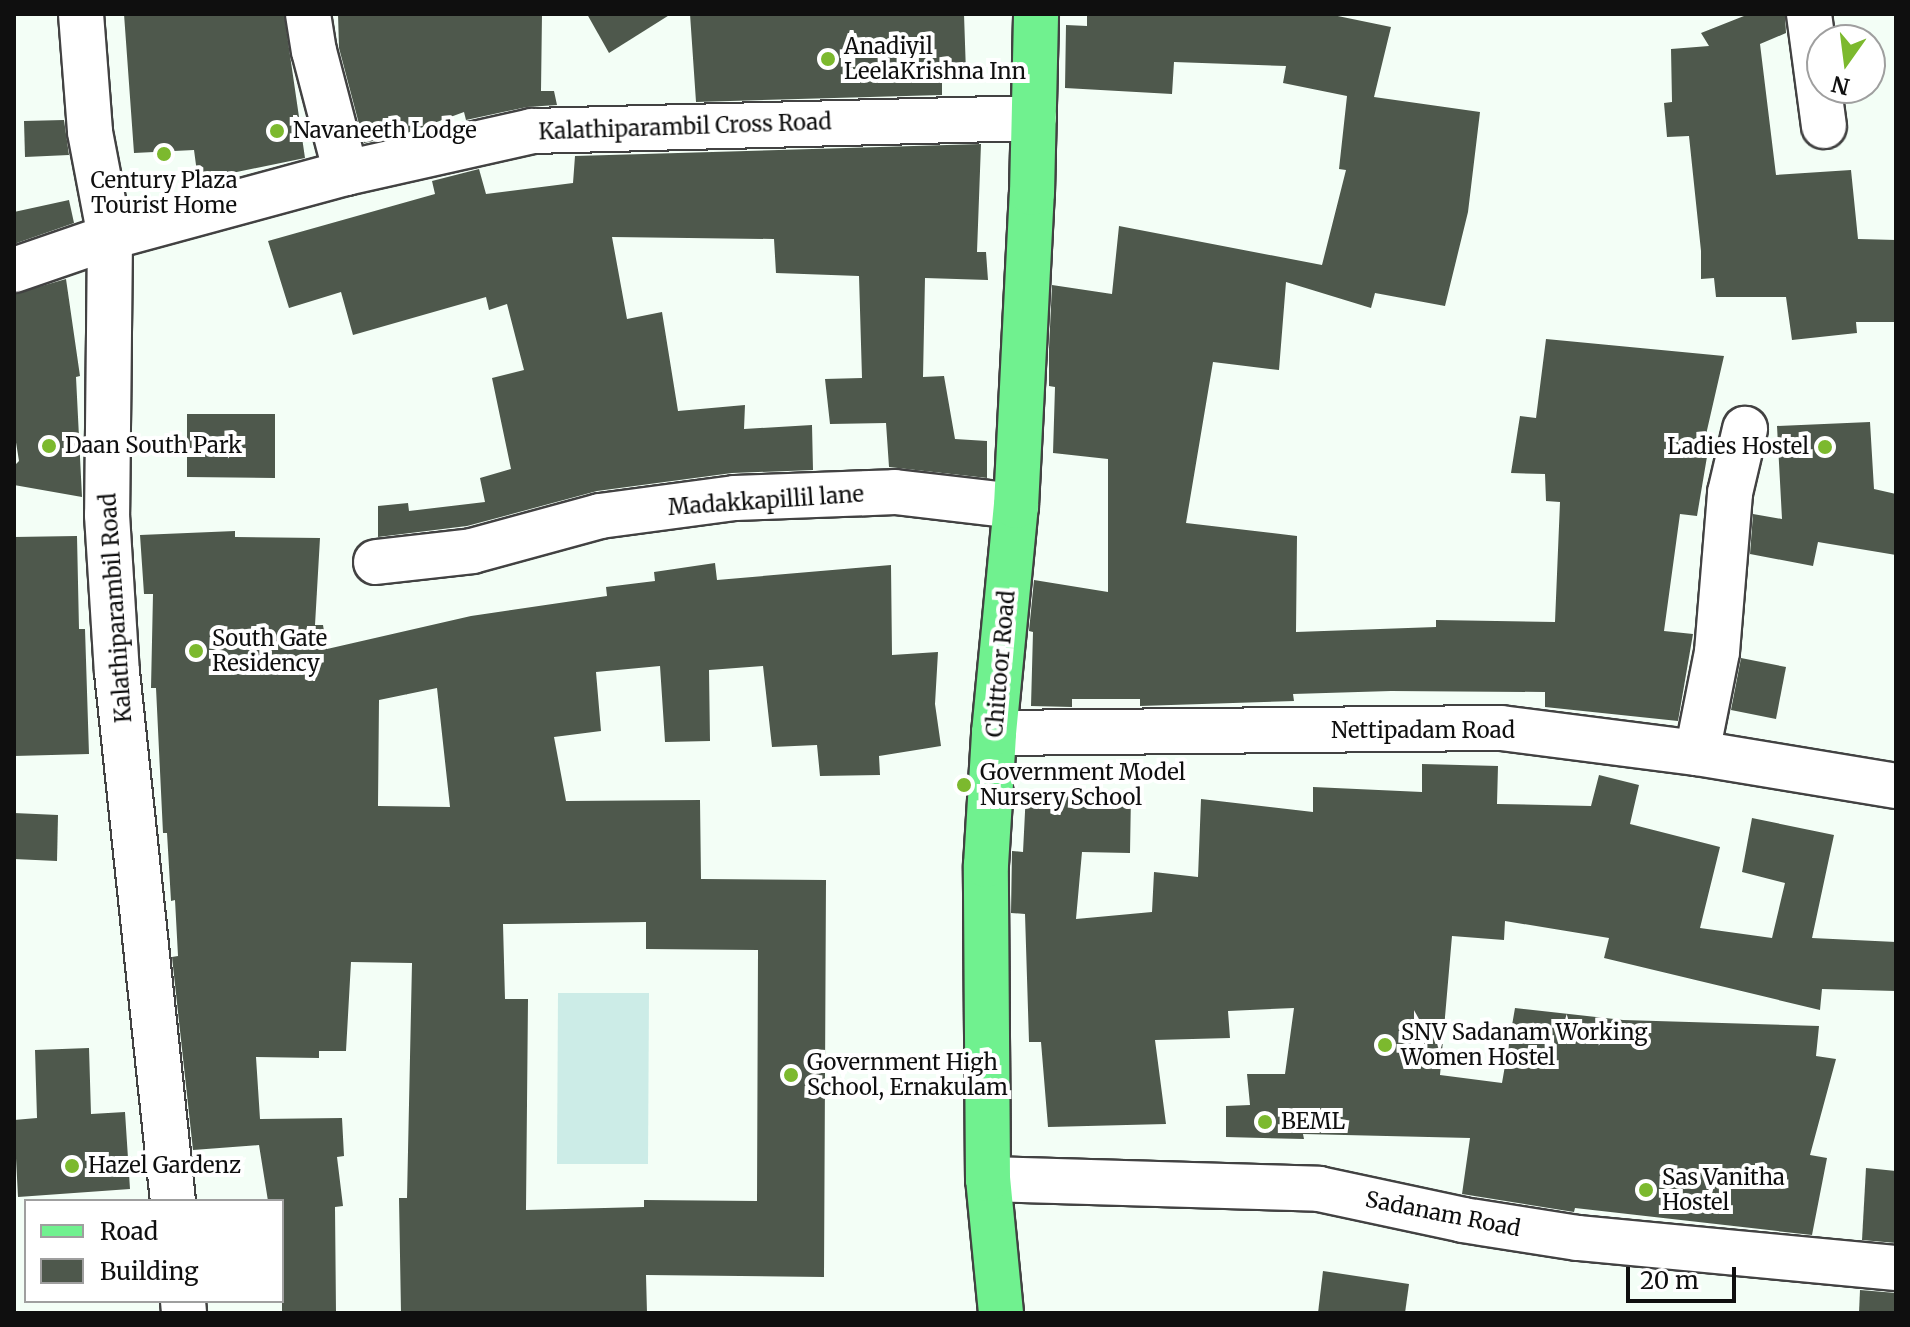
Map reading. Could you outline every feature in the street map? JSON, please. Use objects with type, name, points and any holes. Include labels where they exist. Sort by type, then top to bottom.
[{"type":"main road","name":"Chittoor Road","points":[[1001,1313],[988,1179],[986,865],[994,733],[1016,506],[1036,14]]},
{"type":"street","name":"Kalathiparambil Road","points":[[81,14],[90,132],[110,237],[107,515],[117,672],[173,1199]]},
{"type":"street","points":[[308,14],[314,51],[346,173]]},
{"type":"street","points":[[1809,14],[1824,126]]},
{"type":"street","name":"Kalathiparambil Cross Road","points":[[14,270],[110,237],[346,173],[532,131],[1034,118]]},
{"type":"street","points":[[1697,753],[1717,652],[1730,493],[1745,429]]},
{"type":"street","name":"Madakkapillil lane","points":[[376,562],[472,551],[600,516],[735,498],[895,492],[1016,506]]},
{"type":"street","name":"Nettipadam Road","points":[[994,733],[1501,728],[1697,753],[1896,786]]},
{"type":"street","name":"Sadanam Road","points":[[988,1179],[1319,1189],[1463,1220],[1578,1238],[1896,1268]]},
{"type":"shaded area","points":[[558,993],[649,993],[648,1164],[557,1164]]},
{"type":"building","points":[[124,14],[284,14],[305,158],[198,180],[194,150],[134,153]]},
{"type":"building","points":[[338,14],[542,14],[541,91],[554,91],[557,105],[527,107],[466,120],[464,112],[404,134],[364,143],[339,48]]},
{"type":"building","points":[[587,14],[671,14],[609,53]]},
{"type":"building","points":[[690,14],[964,14],[966,73],[942,73],[942,95],[696,102]]},
{"type":"building","points":[[1087,14],[1328,14],[1391,27],[1374,97],[1480,112],[1468,212],[1445,306],[1375,293],[1371,308],[1286,282],[1279,370],[1213,362],[1186,523],[1297,536],[1296,632],[1436,627],[1436,620],[1555,622],[1560,502],[1546,501],[1545,474],[1511,473],[1520,416],[1536,418],[1546,339],[1724,356],[1705,439],[1710,439],[1697,516],[1680,514],[1664,631],[1693,634],[1678,721],[1545,707],[1545,692],[1293,694],[1294,701],[1140,706],[1140,699],[1072,699],[1072,707],[1031,706],[1033,632],[1029,631],[1034,580],[1108,592],[1108,459],[1053,453],[1055,387],[1049,386],[1052,285],[1112,294],[1119,226],[1322,265],[1346,170],[1339,169],[1347,96],[1283,83],[1286,66],[1174,62],[1172,94],[1065,88],[1066,25],[1087,26]]},
{"type":"building","points":[[1749,14],[1785,14],[1786,33],[1760,44],[1776,175],[1851,170],[1858,239],[1896,240],[1896,322],[1856,322],[1857,333],[1792,340],[1786,297],[1716,297],[1714,278],[1701,279],[1689,136],[1667,137],[1664,103],[1672,102],[1671,49],[1709,46],[1701,33]]},
{"type":"building","points":[[64,120],[69,155],[25,157],[24,121]]},
{"type":"building","points":[[981,144],[977,252],[986,252],[988,280],[925,278],[923,377],[944,376],[955,439],[987,441],[987,478],[889,467],[886,423],[830,424],[825,379],[862,378],[859,276],[776,273],[774,239],[612,237],[627,319],[662,312],[678,411],[745,405],[744,429],[812,425],[813,470],[732,473],[597,491],[467,526],[378,537],[378,506],[408,503],[409,511],[485,502],[480,478],[511,469],[492,378],[524,370],[507,304],[489,310],[486,297],[353,335],[341,292],[289,308],[268,241],[435,194],[432,181],[479,169],[486,194],[573,183],[575,156]]},
{"type":"building","points":[[69,200],[74,223],[14,244],[14,212]]},
{"type":"building","points":[[66,279],[80,376],[76,377],[82,497],[14,485],[14,466],[19,461],[14,430],[14,294]]},
{"type":"building","points":[[187,414],[275,414],[275,478],[187,477]]},
{"type":"building","points":[[1870,422],[1874,489],[1896,494],[1896,555],[1818,542],[1813,566],[1750,554],[1753,514],[1782,519],[1777,426]]},
{"type":"building","points":[[235,531],[235,537],[320,538],[315,625],[323,625],[327,649],[471,616],[607,596],[606,587],[655,581],[654,572],[715,563],[717,580],[891,565],[892,655],[938,652],[935,704],[941,746],[879,756],[880,775],[820,776],[817,745],[772,747],[763,666],[709,670],[710,741],[665,742],[660,666],[596,672],[601,731],[554,737],[566,801],[700,800],[701,879],[826,880],[824,1277],[646,1275],[647,1313],[401,1313],[399,1198],[407,1198],[412,963],[351,962],[346,1051],[319,1051],[319,1058],[256,1057],[260,1119],[342,1118],[344,1156],[337,1157],[343,1206],[335,1207],[336,1313],[282,1313],[284,1199],[268,1199],[259,1145],[193,1150],[172,957],[178,956],[175,900],[171,901],[167,833],[163,833],[156,688],[151,688],[153,594],[144,594],[140,535]],"holes":[[[437,688],[450,807],[378,806],[379,700]],[[646,922],[646,949],[758,950],[757,1201],[644,1200],[644,1207],[526,1210],[528,999],[505,999],[503,924]]]},
{"type":"building","points":[[77,536],[79,629],[85,629],[89,754],[14,756],[14,537]]},
{"type":"building","points":[[1741,658],[1786,667],[1776,719],[1731,710]]},
{"type":"building","points":[[1422,764],[1498,766],[1497,804],[1591,806],[1599,775],[1639,785],[1630,824],[1720,847],[1700,928],[1772,938],[1785,883],[1742,872],[1752,818],[1834,835],[1812,938],[1896,942],[1896,991],[1822,989],[1820,1010],[1604,958],[1609,938],[1505,921],[1504,940],[1452,936],[1440,1075],[1502,1083],[1515,1008],[1623,1020],[1819,1026],[1816,1056],[1836,1059],[1810,1155],[1827,1158],[1812,1235],[1575,1208],[1574,1212],[1462,1194],[1470,1138],[1303,1134],[1304,1139],[1226,1137],[1226,1106],[1250,1105],[1247,1074],[1285,1074],[1294,1008],[1228,1011],[1230,1038],[1155,1040],[1166,1124],[1048,1127],[1041,1042],[1029,1042],[1025,914],[1011,913],[1012,851],[1023,852],[1026,792],[1131,794],[1130,853],[1082,852],[1076,919],[1152,912],[1154,872],[1198,877],[1201,799],[1313,812],[1313,787],[1422,792]]},
{"type":"building","points":[[14,813],[58,815],[57,861],[14,859]]},
{"type":"building","name":"Hazel Gardenz","points":[[89,1048],[91,1114],[125,1112],[130,1189],[18,1197],[14,1120],[37,1118],[35,1050]]},
{"type":"building","points":[[1866,1168],[1896,1171],[1896,1243],[1862,1240]]},
{"type":"building","points":[[1323,1271],[1409,1284],[1405,1313],[1318,1313]]},
{"type":"building","points":[[1860,1290],[1896,1293],[1896,1313],[1859,1313]]},
{"type":"place","name":"Anadiyil LeelaKrishna Inn","points":[[828,59]]},
{"type":"place","name":"Navaneeth Lodge","points":[[277,131]]},
{"type":"place","name":"Century Plaza Tourist Home","points":[[164,154]]},
{"type":"place","name":"Daan South Park","points":[[49,446]]},
{"type":"place","name":"Ladies Hostel","points":[[1825,447]]},
{"type":"place","name":"South Gate Residency","points":[[196,651]]},
{"type":"place","name":"Government Model Nursery School","points":[[964,785]]},
{"type":"place","name":"SNV Sadanam Working Women Hostel","points":[[1385,1045]]},
{"type":"place","name":"Government High School, Ernakulam","points":[[791,1075]]},
{"type":"place","name":"BEML","points":[[1265,1122]]},
{"type":"place","name":"Hazel Gardenz","points":[[72,1166]]},
{"type":"place","name":"Sas Vanitha Hostel","points":[[1646,1190]]}]
